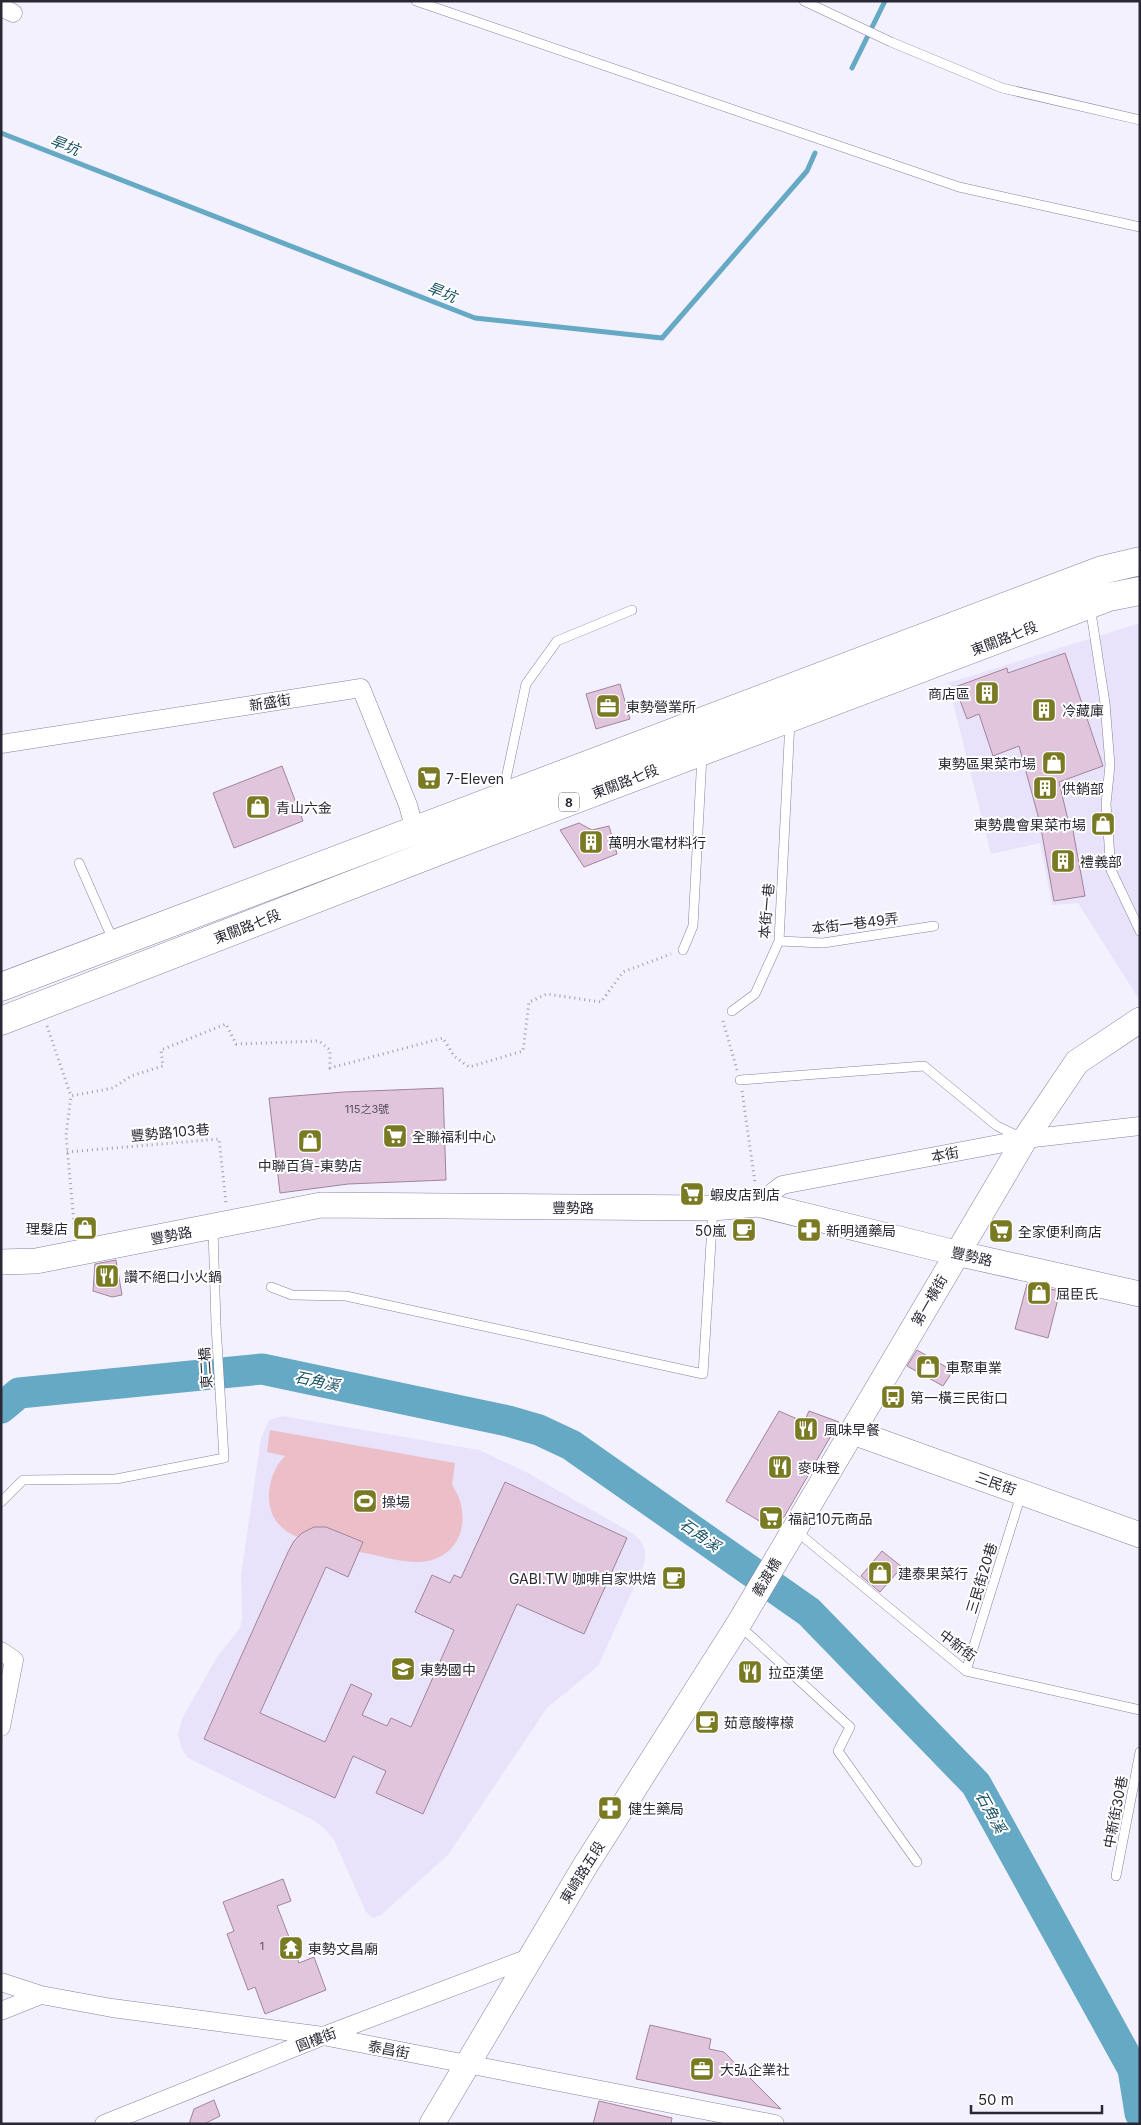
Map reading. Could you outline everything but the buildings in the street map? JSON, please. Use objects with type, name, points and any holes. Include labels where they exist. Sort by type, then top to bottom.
[{"type":"main road","name":"東關路七段","points":[[1,1021],[790,718],[1087,591],[1140,561]]},
{"type":"main road","name":"東關路七段","points":[[1,987],[502,798],[1087,591],[1109,598],[1140,590]]},
{"type":"street","name":"新盛街","points":[[1,744],[361,688],[408,805],[423,858]]},
{"type":"street","name":"第一橫街","points":[[794,1530],[853,1432],[956,1252],[1025,1139],[1076,1062],[1137,1024]]},
{"type":"street","name":"本街","points":[[758,1204],[782,1185],[1025,1139],[1140,1126]]},
{"type":"street","name":"豐勢路","points":[[1,1262],[36,1261],[321,1205],[713,1208],[758,1204],[1140,1294]]},
{"type":"street","name":"三民街","points":[[853,1432],[1140,1535]]},
{"type":"street","name":"義渡橋","points":[[738,1624],[794,1530]]},
{"type":"street","name":"東崎路五段","points":[[432,2124],[530,1958],[738,1624]]},
{"type":"street","points":[[1,1651],[14,1660],[1,1727]]},
{"type":"street","name":"圓樓街","points":[[104,2124],[323,2036],[530,1958]]},
{"type":"street","name":"泰昌街","points":[[1,1982],[41,1995],[112,2008],[323,2036],[775,2124]]},
{"type":"street","points":[[1,2011],[41,1995]]},
{"type":"lane","points":[[416,1],[959,188],[1140,227]]},
{"type":"lane","points":[[804,1],[891,42],[1002,88],[1140,120]]},
{"type":"lane","points":[[1087,591],[1106,712],[1110,765],[1106,804],[1111,870],[1140,931]]},
{"type":"lane","points":[[502,798],[526,684],[557,641],[632,610]]},
{"type":"lane","name":"本街一巷","points":[[732,1011],[755,994],[779,942],[790,718]]},
{"type":"lane","points":[[684,950],[693,926],[702,752]]},
{"type":"lane","points":[[79,863],[115,944]]},
{"type":"lane","name":"本街一巷49弄","points":[[779,942],[823,944],[934,926]]},
{"type":"lane","points":[[740,1080],[924,1066],[997,1126],[1025,1139]]},
{"type":"lane","points":[[271,1287],[292,1295],[346,1296],[703,1374],[713,1208]]},
{"type":"lane","name":"東二橋","points":[[1,1502],[23,1480],[116,1479],[224,1458],[216,1325],[220,1225]]},
{"type":"lane","name":"三民街20巷","points":[[966,1671],[1022,1493]]},
{"type":"lane","name":"中新街","points":[[794,1530],[966,1671],[1140,1710]]},
{"type":"lane","points":[[738,1624],[850,1727],[838,1751],[917,1862]]},
{"type":"lane","name":"中新街30巷","points":[[1116,1876],[1140,1752]]},
{"type":"path","points":[[71,1096],[113,1088],[131,1076],[163,1066],[161,1050],[226,1024],[236,1044],[319,1041],[330,1050],[330,1068],[443,1038],[454,1056],[469,1067],[523,1051],[528,1002],[546,994],[601,1002],[623,972],[684,950]]},
{"type":"path","points":[[40,1006],[71,1096],[66,1135],[77,1253]]},
{"type":"path","points":[[732,1011],[722,1014],[740,1080],[758,1204]]},
{"type":"path","name":"豐勢路103巷","points":[[68,1152],[219,1139],[220,1225]]},
{"type":"shaded area","name":"東勢區果菜市場","points":[[1140,623],[1140,1001],[1078,903],[1052,905],[1040,843],[991,854],[948,683]]},
{"type":"shaded area","name":"東勢國中","points":[[283,1416],[479,1450],[526,1472],[632,1533],[640,1540],[645,1549],[645,1560],[641,1572],[598,1666],[547,1708],[448,1855],[381,1915],[373,1918],[366,1912],[334,1840],[324,1828],[313,1820],[188,1758],[181,1748],[178,1734],[182,1719],[217,1657],[240,1628],[242,1619],[241,1575],[261,1438],[269,1420]]},
{"type":"shaded area","points":[[270,1430],[455,1463],[452,1485],[458,1495],[463,1517],[462,1528],[452,1548],[432,1560],[416,1562],[334,1548],[302,1540],[289,1533],[278,1523],[271,1510],[269,1493],[271,1483],[276,1468],[285,1456],[267,1452]]},
{"type":"waterway","name":"旱坑","points":[[852,68],[885,1]]},
{"type":"waterway","name":"旱坑","points":[[1,133],[475,318],[662,338],[807,171],[815,153]]},
{"type":"waterway","name":"石角溪","points":[[1,1408],[19,1393],[262,1369],[508,1421],[539,1430],[571,1445],[809,1612],[976,1784],[1133,2069],[1140,2113]]},
{"type":"place","name":"商店區","points":[[987,693]]},
{"type":"place","name":"東勢營業所","points":[[608,706]]},
{"type":"place","name":"冷藏庫","points":[[1044,710]]},
{"type":"place","name":"東勢區果菜市場","points":[[1054,763]]},
{"type":"place","name":"7-Eleven","points":[[429,778]]},
{"type":"place","name":"供銷部","points":[[1045,788]]},
{"type":"place","name":"青山六金","points":[[258,807]]},
{"type":"place","name":"東勢農會果菜市場","points":[[1103,824]]},
{"type":"place","name":"萬明水電材料行","points":[[591,842]]},
{"type":"place","name":"禮義部","points":[[1063,861]]},
{"type":"place","name":"全聯福利中心","points":[[395,1136]]},
{"type":"place","name":"中聯百貨-東勢店","points":[[310,1141]]},
{"type":"place","name":"蝦皮店到店","points":[[692,1194]]},
{"type":"place","name":"理髮店","points":[[85,1228]]},
{"type":"place","name":"50嵐","points":[[744,1230]]},
{"type":"place","name":"新明通藥局","points":[[809,1230]]},
{"type":"place","name":"全家便利商店","points":[[1001,1231]]},
{"type":"place","name":"讚不絕口小火鍋","points":[[107,1276]]},
{"type":"place","name":"屈臣氏","points":[[1039,1293]]},
{"type":"place","name":"車聚車業","points":[[928,1367]]},
{"type":"place","name":"第一橫三民街口","points":[[893,1397]]},
{"type":"place","name":"風味早餐","points":[[806,1429]]},
{"type":"place","name":"麥味登","points":[[780,1467]]},
{"type":"place","name":"操場","points":[[365,1501]]},
{"type":"place","name":"福記10元商品","points":[[771,1518]]},
{"type":"place","name":"建泰果菜行","points":[[880,1573]]},
{"type":"place","name":"GABI.TW 咖啡自家烘焙","points":[[674,1578]]},
{"type":"place","name":"東勢國中","points":[[403,1669]]},
{"type":"place","name":"拉亞漢堡","points":[[750,1672]]},
{"type":"place","name":"茹意酸檸檬","points":[[707,1722]]},
{"type":"place","name":"健生藥局","points":[[610,1808]]},
{"type":"place","name":"東勢文昌廟","points":[[291,1948]]},
{"type":"place","name":"大弘企業社","points":[[702,2069]]}]
